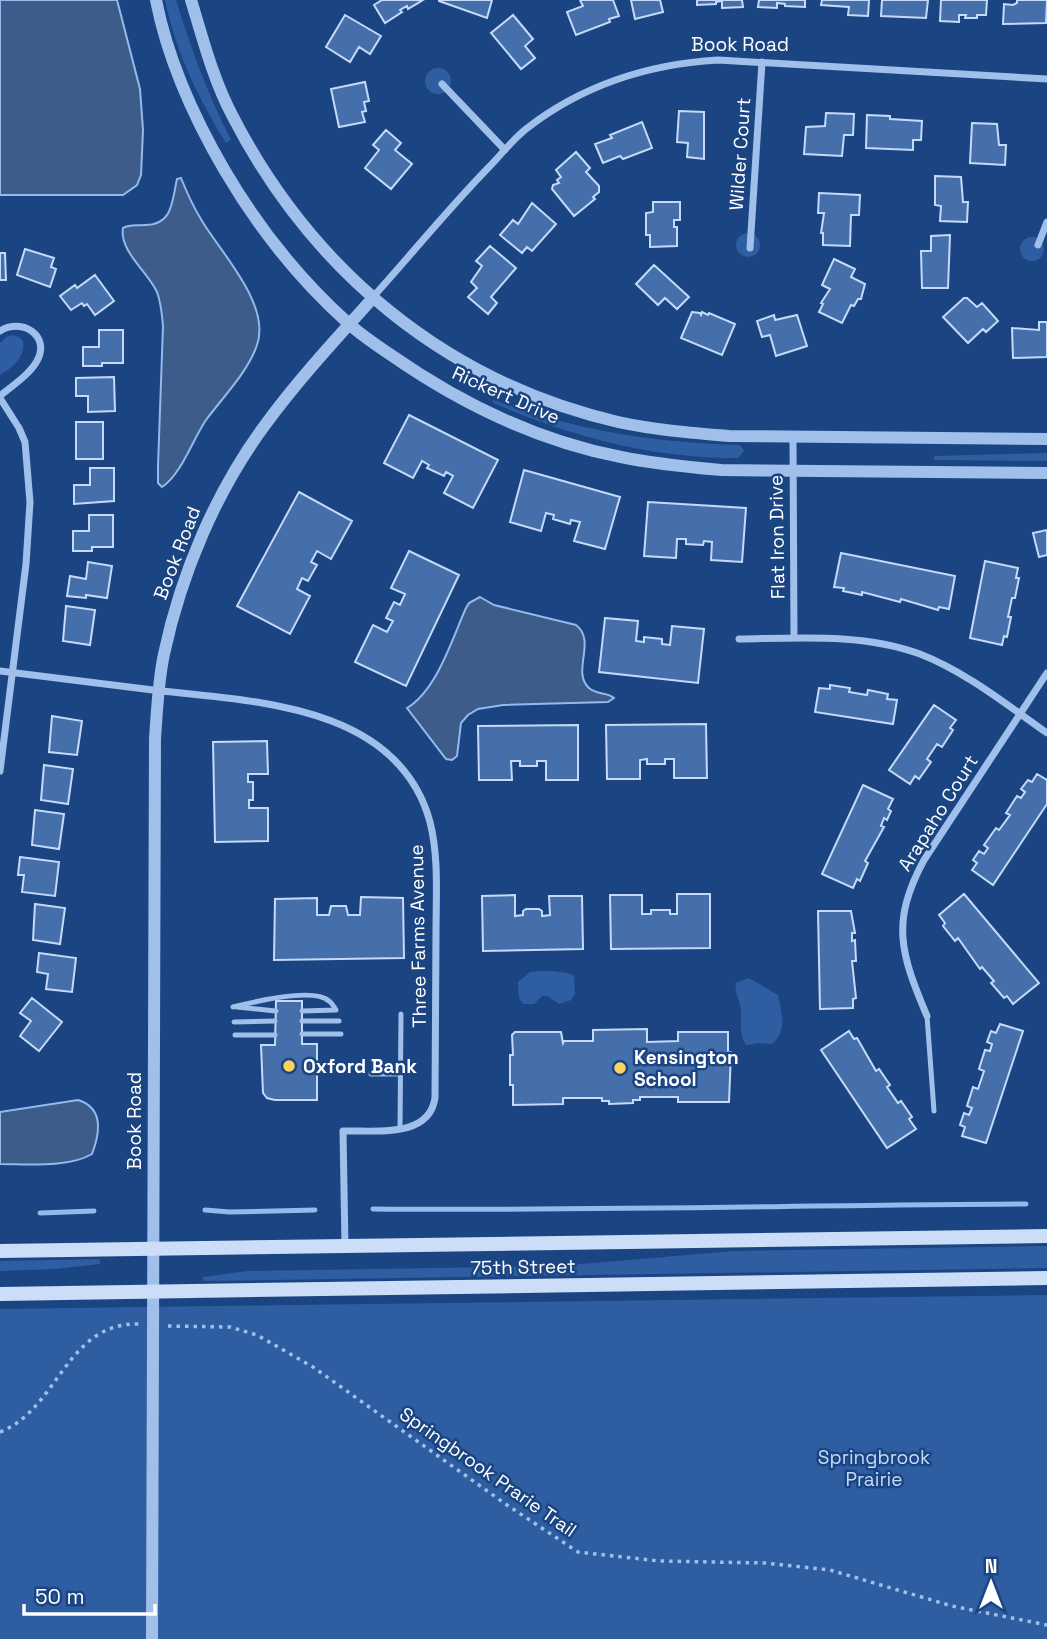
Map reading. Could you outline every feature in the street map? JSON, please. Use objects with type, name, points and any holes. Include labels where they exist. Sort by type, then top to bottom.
[{"type":"main road","name":"75th Street","points":[[0,1251],[1047,1236]]},
{"type":"main road","name":"75th Street","points":[[0,1294],[1047,1278]]},
{"type":"street","name":"Rickert Drive","points":[[156,0],[180,81],[205,136],[242,199],[276,247],[349,325],[442,388],[475,406],[539,433],[620,457],[672,465],[721,470],[1047,473]]},
{"type":"street","name":"Rickert Drive","points":[[191,0],[208,56],[231,113],[262,170],[323,248],[372,299],[419,335],[474,368],[527,393],[575,410],[618,422],[682,432],[793,437],[1047,439]]},
{"type":"street","name":"Book Road","points":[[152,1639],[155,739],[158,690],[172,618],[215,509],[263,427],[349,325],[505,150],[524,131],[550,112],[603,84],[625,76],[697,61],[762,62],[1047,79]]},
{"type":"street","name":"Wilder Court","points":[[750,248],[762,62]]},
{"type":"street","points":[[442,84],[505,150]]},
{"type":"street","points":[[1038,245],[1047,222]]},
{"type":"street","points":[[0,331],[9,326],[25,327],[33,331],[40,346],[37,362],[30,371],[0,397],[24,442],[29,481],[28,540],[0,771]]},
{"type":"street","name":"Flat Iron Drive","points":[[793,437],[794,638]]},
{"type":"street","points":[[739,639],[861,641],[922,655],[978,685],[1047,733]]},
{"type":"street","name":"Three Farms Avenue","points":[[0,671],[281,706],[330,720],[356,731],[396,761],[410,779],[429,821],[436,865],[435,1098],[429,1116],[419,1124],[400,1129],[343,1130],[345,1246]]},
{"type":"street","name":"Arapaho Court","points":[[928,1016],[908,971],[903,945],[903,922],[911,883],[923,860],[1047,673]]},
{"type":"lane","points":[[276,1011],[233,1007],[274,997],[321,996],[330,1001],[336,1010],[302,1011]]},
{"type":"lane","points":[[400,1129],[401,1014]]},
{"type":"lane","points":[[928,1016],[933,1111]]},
{"type":"lane","points":[[234,1022],[275,1021]]},
{"type":"lane","points":[[302,1021],[339,1021]]},
{"type":"lane","points":[[302,1034],[341,1034]]},
{"type":"lane","points":[[234,1035],[275,1035]]},
{"type":"lane","points":[[371,1074],[401,1074]]},
{"type":"path","points":[[0,1433],[33,1408],[87,1341],[106,1330],[128,1324]]},
{"type":"path","name":"Springbrook Prarie Trail","points":[[181,1326],[230,1327],[257,1335],[313,1367],[507,1505],[579,1552],[659,1561],[765,1563],[830,1570],[951,1605],[1047,1625]]},
{"type":"green space","points":[[165,0],[176,0],[200,72],[231,140],[226,143],[189,74],[175,38]]},
{"type":"green space","points":[[438,68],[447,72],[451,81],[447,90],[438,94],[429,90],[425,81],[429,72]]},
{"type":"green space","points":[[748,233],[757,236],[760,245],[757,254],[748,257],[739,254],[736,245],[739,236]]},
{"type":"green space","points":[[1032,237],[1041,240],[1044,249],[1041,258],[1032,261],[1023,258],[1020,249],[1023,240]]},
{"type":"green space","points":[[13,335],[23,341],[22,352],[13,365],[0,375],[0,343]]},
{"type":"green space","points":[[493,400],[584,427],[645,438],[740,445],[744,451],[738,458],[643,450],[552,426],[492,402]]},
{"type":"green space","points":[[1047,453],[1047,461],[934,460],[934,456]]},
{"type":"green space","points":[[544,971],[574,976],[575,994],[571,1000],[559,1004],[547,996],[542,996],[534,1004],[523,1004],[519,998],[518,982],[530,972]]},
{"type":"green space","points":[[749,978],[778,995],[782,1028],[772,1044],[746,1045],[742,1037],[741,1007],[736,983]]},
{"type":"green space","points":[[1047,1246],[1047,1268],[203,1281],[203,1277],[248,1271],[557,1266],[735,1251]]},
{"type":"green space","points":[[100,1259],[100,1264],[0,1271],[0,1261]]},
{"type":"green space","name":"Springbrook Prairie","points":[[1047,1295],[1047,1639],[0,1639],[0,1309]]},
{"type":"shaded area","points":[[0,0],[117,0],[140,89],[143,130],[141,175],[137,185],[123,195],[0,195]]},
{"type":"shaded area","points":[[181,178],[199,216],[251,297],[259,330],[257,345],[248,365],[206,420],[175,474],[162,487],[158,483],[163,326],[161,309],[153,284],[125,245],[123,228],[161,221],[170,210],[177,179]]},
{"type":"shaded area","points":[[480,597],[494,605],[576,625],[584,639],[584,681],[592,690],[614,698],[608,702],[503,705],[478,709],[461,723],[457,756],[452,760],[446,759],[407,708],[418,700],[435,677],[466,608]]},
{"type":"shaded area","points":[[78,1100],[92,1109],[98,1122],[92,1154],[60,1163],[0,1164],[0,1112]]},
{"type":"building","points":[[382,0],[423,0],[408,9],[407,6],[400,10],[402,12],[385,23],[374,5]]},
{"type":"building","points":[[439,0],[492,0],[487,18],[439,1]]},
{"type":"building","points":[[580,0],[613,0],[619,16],[576,35],[567,12],[583,6]]},
{"type":"building","points":[[631,0],[660,0],[663,12],[635,19]]},
{"type":"building","points":[[697,0],[742,0],[743,7],[722,8],[722,1],[697,5]]},
{"type":"building","points":[[759,0],[805,0],[805,7],[777,3],[777,8],[758,7]]},
{"type":"building","points":[[822,0],[869,0],[868,16],[848,15],[849,7],[821,5]]},
{"type":"building","points":[[882,0],[928,0],[926,18],[881,16]]},
{"type":"building","points":[[941,0],[987,0],[986,15],[965,18],[966,15],[959,15],[959,22],[940,21]]},
{"type":"building","points":[[1017,0],[1047,0],[1046,23],[1003,24],[1004,4],[1013,5]]},
{"type":"building","points":[[345,15],[381,36],[370,54],[359,47],[350,62],[326,47]]},
{"type":"building","points":[[513,15],[533,39],[525,46],[535,58],[521,69],[491,33]]},
{"type":"building","points":[[365,82],[369,101],[364,102],[366,111],[362,112],[365,122],[339,127],[331,89]]},
{"type":"building","points":[[679,111],[704,112],[704,159],[687,157],[688,143],[677,142]]},
{"type":"building","points":[[826,113],[854,114],[853,135],[844,135],[842,156],[804,154],[806,127],[825,126]]},
{"type":"building","points":[[867,115],[922,121],[921,140],[913,140],[913,150],[866,148]]},
{"type":"building","points":[[642,122],[652,148],[603,163],[595,144]]},
{"type":"building","points":[[972,123],[997,124],[999,145],[1006,145],[1005,165],[970,163]]},
{"type":"building","points":[[386,130],[401,143],[395,150],[412,164],[391,189],[365,168],[379,150],[373,145]]},
{"type":"building","points":[[576,152],[590,168],[586,172],[599,186],[599,192],[593,197],[595,199],[574,216],[552,189],[561,177],[556,170]]},
{"type":"building","points":[[935,176],[961,177],[963,202],[968,202],[967,222],[940,221],[941,206],[935,205]]},
{"type":"building","points":[[819,193],[860,195],[859,215],[851,215],[850,246],[823,245],[821,233],[824,213],[818,213]]},
{"type":"building","points":[[653,202],[680,202],[680,220],[674,220],[674,227],[677,227],[677,246],[650,247],[650,235],[646,235],[646,213],[653,212]]},
{"type":"building","points":[[532,203],[556,224],[532,251],[527,247],[522,253],[500,235],[513,220],[518,224]]},
{"type":"building","points":[[950,235],[948,288],[922,288],[921,251],[931,251],[931,236]]},
{"type":"building","points":[[490,246],[516,268],[491,297],[497,303],[488,314],[468,297],[477,288],[471,282],[482,266],[476,261]]},
{"type":"building","points":[[25,249],[54,258],[51,267],[56,269],[50,287],[17,275]]},
{"type":"building","points":[[0,253],[5,253],[6,280],[0,280]]},
{"type":"building","points":[[834,259],[855,269],[851,277],[865,284],[861,299],[858,299],[854,306],[851,305],[842,323],[819,312],[830,289],[822,285]]},
{"type":"building","points":[[654,265],[689,297],[677,309],[665,298],[658,305],[636,284]]},
{"type":"building","points":[[95,275],[114,301],[95,315],[87,304],[84,306],[82,303],[71,310],[60,296]]},
{"type":"building","points":[[964,298],[977,307],[982,303],[998,321],[986,332],[983,329],[968,343],[943,317]]},
{"type":"building","points":[[692,312],[701,315],[702,312],[708,315],[709,313],[735,324],[722,355],[681,338]]},
{"type":"building","points":[[774,315],[775,320],[797,315],[807,346],[776,356],[770,335],[762,337],[757,321]]},
{"type":"building","points":[[1039,322],[1047,322],[1047,357],[1013,358],[1012,328],[1039,330]]},
{"type":"building","points":[[99,330],[123,330],[123,363],[83,366],[83,347],[99,347]]},
{"type":"building","points":[[114,377],[115,411],[88,412],[88,396],[76,396],[76,378]]},
{"type":"building","points":[[409,415],[498,460],[473,508],[444,493],[453,476],[446,472],[444,476],[427,468],[429,465],[422,461],[413,478],[384,463]]},
{"type":"building","points":[[76,422],[103,422],[103,459],[76,459]]},
{"type":"building","points":[[90,468],[114,468],[114,501],[74,504],[74,485],[90,485]]},
{"type":"building","points":[[524,470],[620,497],[605,549],[574,541],[580,522],[571,520],[570,524],[553,519],[554,515],[546,513],[541,531],[510,522]]},
{"type":"building","points":[[299,492],[352,521],[331,559],[317,551],[311,562],[317,565],[308,581],[302,578],[297,589],[310,596],[290,634],[237,606]]},
{"type":"building","points":[[648,502],[746,508],[742,562],[711,560],[712,542],[704,541],[703,545],[686,544],[686,539],[677,539],[676,558],[644,556]]},
{"type":"building","points":[[89,515],[113,515],[113,547],[73,551],[73,531],[89,531]]},
{"type":"building","points":[[1047,530],[1047,555],[1039,557],[1033,533]]},
{"type":"building","points":[[409,551],[459,575],[406,686],[355,662],[373,625],[387,632],[393,621],[386,618],[394,602],[400,605],[405,594],[391,588]]},
{"type":"building","points":[[841,553],[955,576],[949,609],[939,607],[938,610],[901,599],[900,602],[834,587]]},
{"type":"building","points":[[985,561],[1018,568],[1016,578],[1019,578],[1008,617],[1011,617],[1007,637],[1004,636],[1002,645],[970,638]]},
{"type":"building","points":[[88,562],[112,566],[107,598],[67,596],[70,576],[86,579]]},
{"type":"building","points":[[66,606],[95,610],[90,645],[63,641]]},
{"type":"building","points":[[605,618],[638,621],[636,641],[644,642],[644,637],[662,639],[662,644],[670,645],[672,626],[704,629],[698,683],[599,672]]},
{"type":"building","points":[[830,685],[850,688],[849,692],[867,695],[868,690],[888,694],[887,699],[897,700],[893,724],[815,712],[819,688],[830,689]]},
{"type":"building","points":[[934,705],[956,720],[950,728],[953,730],[942,747],[937,744],[927,759],[931,762],[919,779],[915,776],[910,784],[889,770]]},
{"type":"building","points":[[52,716],[82,721],[77,755],[49,752]]},
{"type":"building","points":[[706,724],[707,778],[674,778],[674,759],[665,759],[665,764],[647,764],[647,759],[640,760],[640,779],[607,779],[606,725]]},
{"type":"building","points":[[578,725],[578,780],[546,780],[546,761],[537,761],[537,766],[520,766],[520,761],[511,761],[512,780],[479,780],[478,726]]},
{"type":"building","points":[[267,741],[268,774],[248,774],[248,782],[253,782],[253,800],[249,800],[249,808],[268,808],[268,841],[215,842],[213,742]]},
{"type":"building","points":[[44,765],[73,769],[68,804],[41,800]]},
{"type":"building","points":[[1037,774],[1047,780],[1047,804],[993,885],[972,870],[977,863],[973,860],[979,851],[984,854],[988,848],[984,845],[1010,815],[1006,813],[1017,796],[1021,798],[1025,792],[1021,789],[1028,780],[1032,782]]},
{"type":"building","points":[[863,785],[893,799],[887,820],[884,818],[881,826],[884,827],[865,861],[868,863],[860,881],[857,879],[853,888],[822,874]]},
{"type":"building","points":[[35,810],[64,814],[59,849],[32,845]]},
{"type":"building","points":[[20,857],[59,862],[55,896],[22,892],[24,875],[18,875]]},
{"type":"building","points":[[677,894],[710,894],[710,948],[611,949],[610,895],[642,895],[642,914],[651,914],[651,910],[670,910],[670,914],[677,914]]},
{"type":"building","points":[[964,894],[1039,983],[1013,1004],[991,983],[994,981],[982,967],[980,969],[958,938],[955,941],[943,926],[945,923],[939,915]]},
{"type":"building","points":[[515,895],[515,916],[523,915],[526,909],[539,909],[542,916],[550,915],[549,896],[582,896],[583,949],[483,951],[482,896]]},
{"type":"building","points":[[361,897],[403,898],[404,958],[274,960],[275,899],[317,898],[317,915],[329,915],[331,906],[346,906],[348,915],[360,915]]},
{"type":"building","points":[[35,904],[65,908],[60,944],[33,940]]},
{"type":"building","points":[[818,911],[851,911],[856,961],[852,961],[856,998],[853,999],[853,1008],[820,1009]]},
{"type":"building","points":[[39,953],[76,958],[72,992],[46,989],[48,974],[37,972]]},
{"type":"building","points":[[32,998],[62,1022],[39,1051],[20,1036],[31,1021],[20,1013]]},
{"type":"building","name":"Oxford Bank","points":[[276,1001],[302,1001],[302,1044],[317,1044],[317,1100],[275,1100],[267,1098],[263,1093],[261,1045],[275,1045]]},
{"type":"building","points":[[1000,1024],[1023,1031],[986,1143],[962,1136],[965,1127],[960,1125],[964,1113],[969,1115],[972,1108],[967,1106],[973,1087],[978,1089],[984,1071],[979,1069],[985,1050],[990,1051],[992,1044],[987,1042],[991,1031],[996,1033]]},
{"type":"building","name":"Kensington School","points":[[647,1029],[647,1042],[678,1041],[678,1032],[728,1032],[728,1052],[731,1052],[729,1102],[678,1102],[678,1097],[640,1097],[640,1100],[633,1100],[633,1103],[609,1104],[609,1101],[602,1101],[602,1098],[563,1098],[563,1104],[513,1105],[510,1055],[513,1055],[512,1035],[515,1032],[561,1032],[563,1043],[593,1041],[593,1030]]},
{"type":"building","points":[[849,1031],[854,1039],[857,1038],[876,1071],[879,1069],[890,1085],[887,1087],[898,1103],[901,1101],[912,1117],[909,1119],[916,1129],[887,1148],[821,1050]]},
{"type":"waterway","points":[[373,1209],[1026,1204]]},
{"type":"waterway","points":[[205,1210],[315,1210]]},
{"type":"waterway","points":[[40,1213],[94,1211]]},
{"type":"place","name":"Oxford Bank","points":[[289,1066]]},
{"type":"place","name":"Kensington School","points":[[620,1068]]}]
